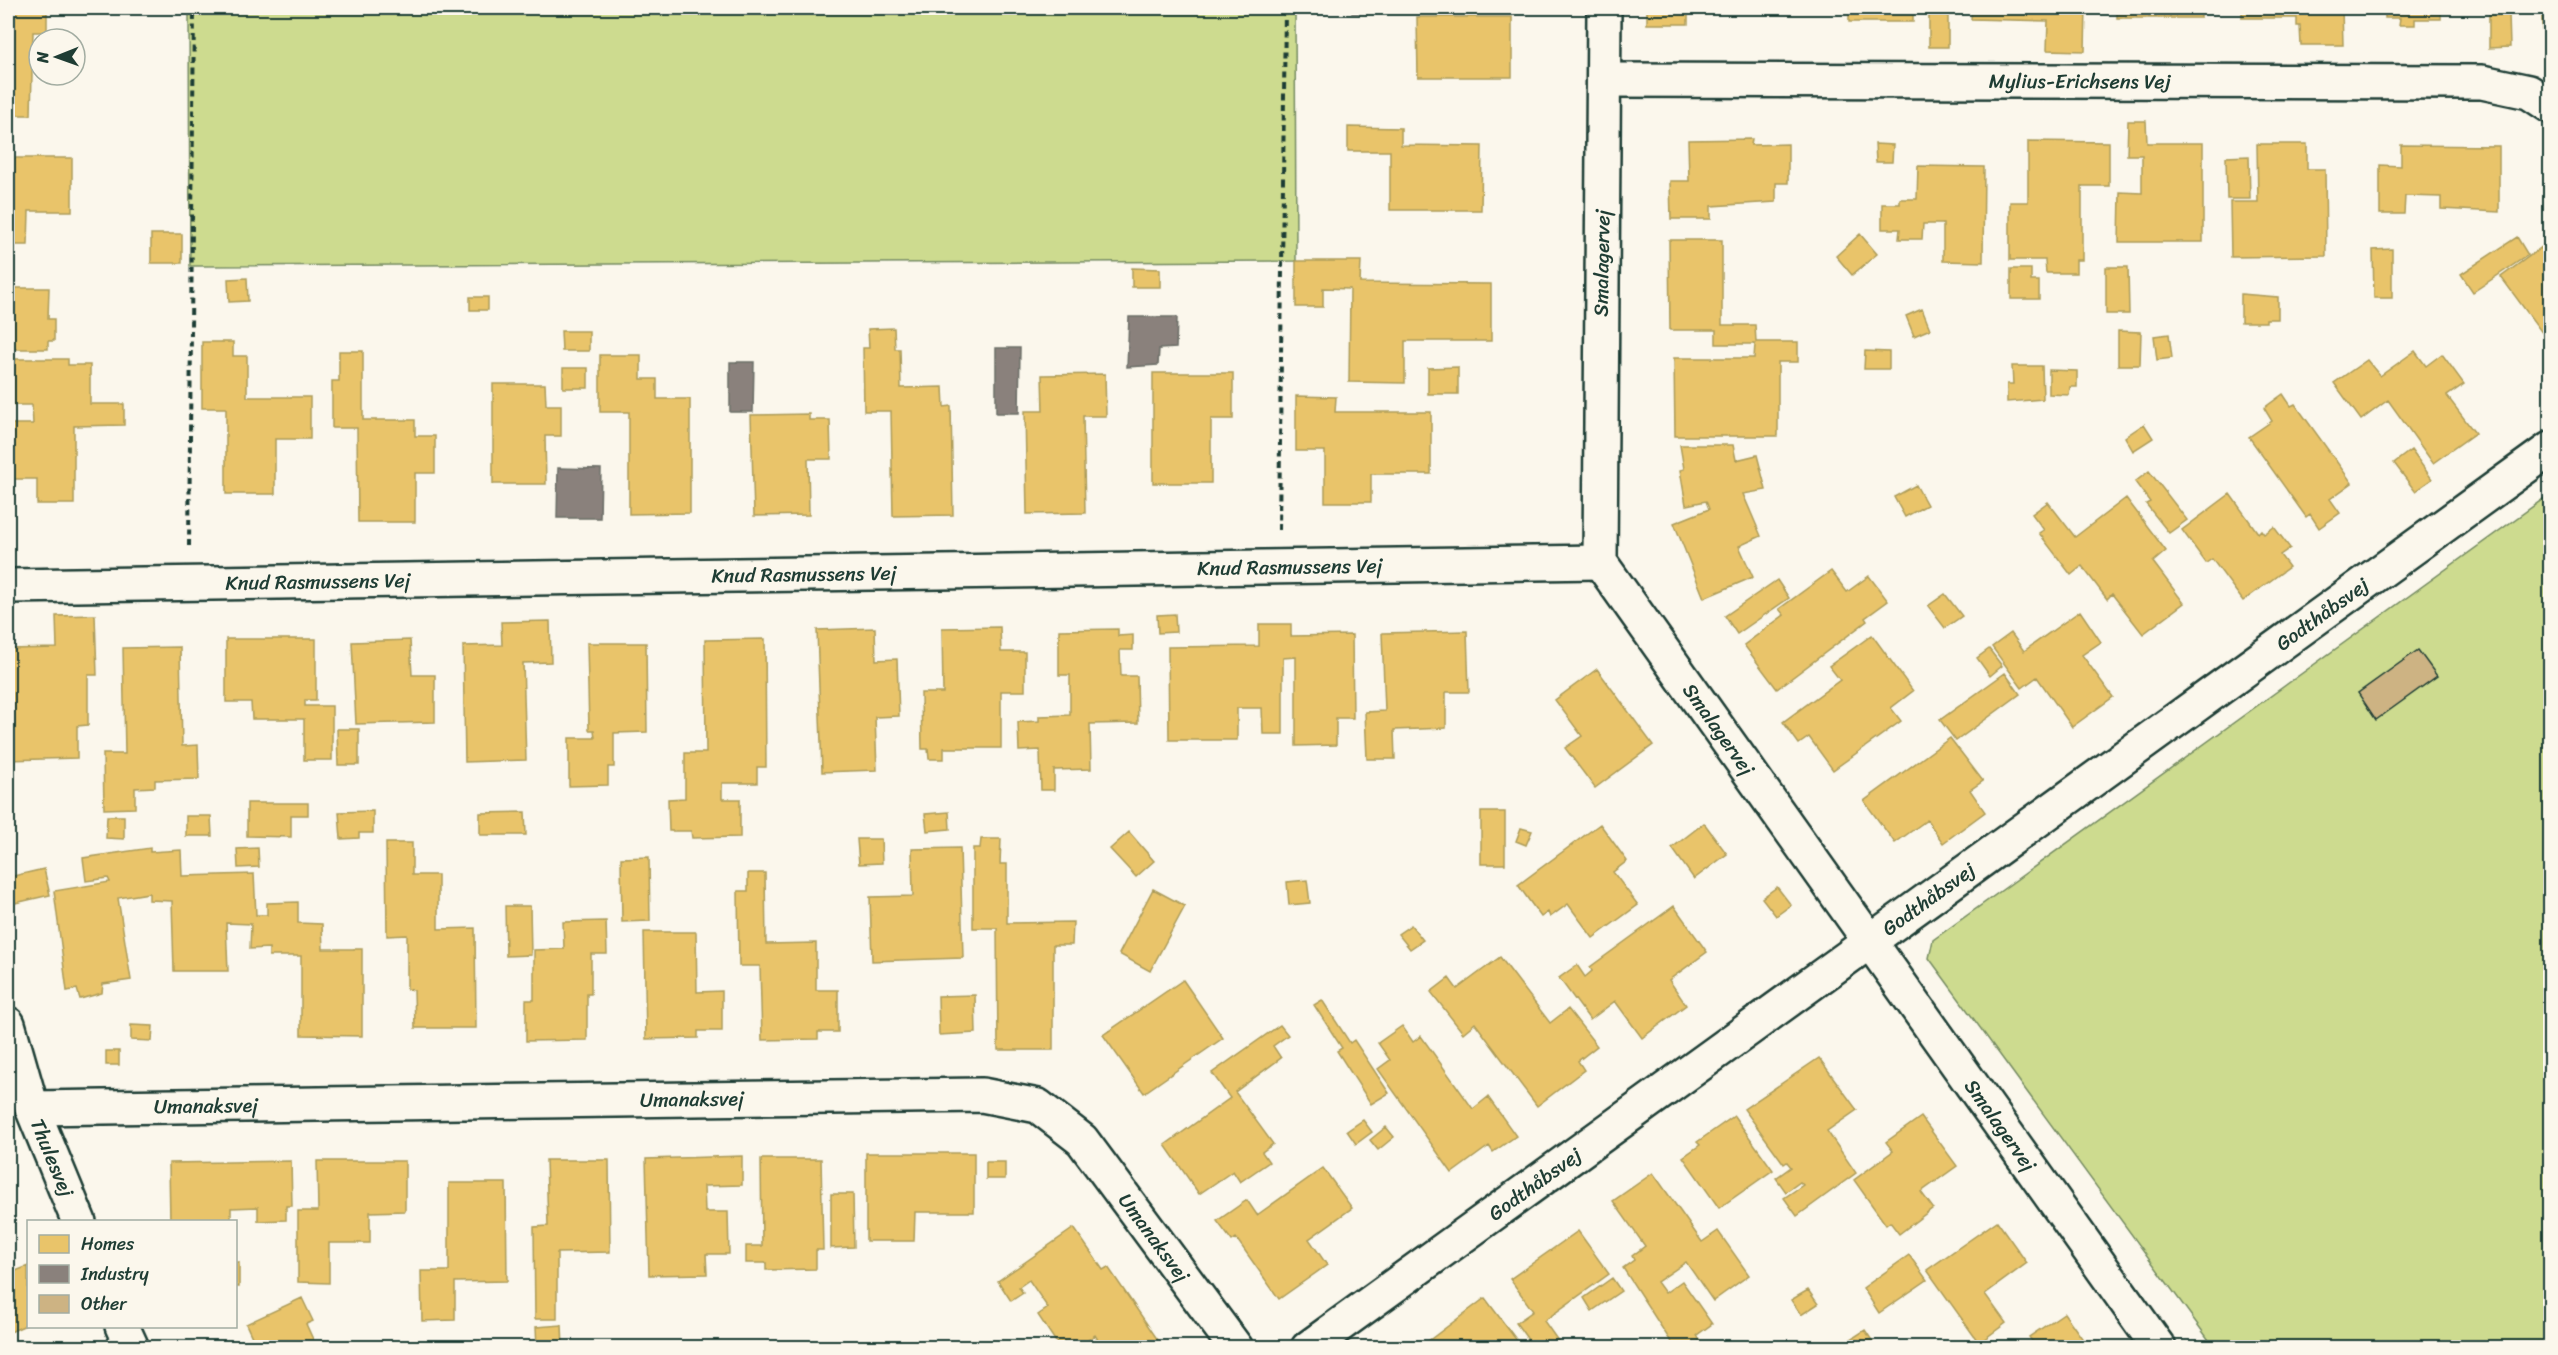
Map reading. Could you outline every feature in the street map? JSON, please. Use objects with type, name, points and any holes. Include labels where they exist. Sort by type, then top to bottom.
[{"type":"street","name":"Smalagervej","points":[[1604,8],[1600,562],[2159,1347]]},
{"type":"street","name":"Mylius-Erichsens Vej","points":[[1604,80],[2482,82],[2529,92],[2550,106]]},
{"type":"street","name":"Godthåbsvej","points":[[1308,1347],[2550,449]]},
{"type":"street","name":"Knud Rasmussens Vej","points":[[8,586],[1600,562]]},
{"type":"street","name":"Thulesvej","points":[[8,1024],[32,1108],[79,1220]]},
{"type":"street","name":"Umanaksvej","points":[[32,1108],[982,1095],[1004,1099],[1038,1106],[1082,1140],[1236,1347]]},
{"type":"street","points":[[123,1328],[132,1347]]},
{"type":"path","points":[[189,583],[194,8]]},
{"type":"path","points":[[1278,566],[1285,8]]},
{"type":"green space","points":[[189,8],[1295,8],[1296,261],[190,266]]},
{"type":"green space","points":[[2550,494],[2550,1347],[2214,1347],[1929,958],[1933,940]]},
{"type":"building: Homes","points":[[8,8],[47,8],[47,27],[27,27],[27,87],[32,87],[31,115],[8,115]]},
{"type":"building: Homes","points":[[1647,8],[1688,8],[1688,24],[1647,24]]},
{"type":"building: Homes","points":[[1849,8],[1913,8],[1913,22],[1849,22]]},
{"type":"building: Homes","points":[[1972,8],[2086,8],[2085,51],[2047,50],[2048,21],[1971,19]]},
{"type":"building: Homes","points":[[2117,8],[2201,8],[2201,18],[2117,18]]},
{"type":"building: Homes","points":[[2242,8],[2342,8],[2343,45],[2301,45],[2297,18],[2242,18]]},
{"type":"building: Homes","points":[[2385,8],[2441,8],[2441,19],[2415,19],[2415,25],[2399,25],[2400,18],[2385,18]]},
{"type":"building: Homes","points":[[2542,8],[2550,8],[2550,33],[2542,33]]},
{"type":"building: Homes","points":[[2509,14],[2510,47],[2489,48],[2489,15]]},
{"type":"building: Homes","points":[[1929,15],[1948,15],[1948,47],[1929,47]]},
{"type":"building: Homes","points":[[1417,17],[1512,17],[1512,77],[1418,77]]},
{"type":"building: Homes","points":[[2128,121],[2146,121],[2147,143],[2203,143],[2203,242],[2119,242],[2120,192],[2142,193],[2142,155],[2127,155]]},
{"type":"building: Homes","points":[[1348,127],[1401,128],[1401,145],[1482,146],[1481,210],[1390,210],[1390,151],[1348,151]]},
{"type":"building: Homes","points":[[1752,139],[1751,145],[1788,144],[1788,183],[1776,183],[1776,202],[1711,206],[1711,219],[1671,219],[1670,181],[1689,181],[1688,140]]},
{"type":"building: Homes","points":[[2028,141],[2109,142],[2109,186],[2082,186],[2082,260],[2076,260],[2076,273],[2046,273],[2045,260],[2010,260],[2010,202],[2028,202]]},
{"type":"building: Homes","points":[[1875,144],[1893,145],[1892,162],[1876,162]]},
{"type":"building: Homes","points":[[2257,144],[2307,144],[2307,169],[2325,169],[2326,256],[2231,257],[2230,202],[2258,202]]},
{"type":"building: Homes","points":[[2401,145],[2499,146],[2499,212],[2441,209],[2441,197],[2405,196],[2404,214],[2380,214],[2380,165],[2401,166]]},
{"type":"building: Homes","points":[[2249,156],[2250,199],[2227,199],[2226,157]]},
{"type":"building: Homes","points":[[8,158],[72,158],[72,211],[29,211],[28,245],[8,245]]},
{"type":"building: Homes","points":[[1918,166],[1984,167],[1983,262],[1943,261],[1943,224],[1923,224],[1922,239],[1899,239],[1900,229],[1882,229],[1882,204],[1900,204],[1900,199],[1917,199]]},
{"type":"building: Homes","points":[[151,234],[182,234],[182,263],[151,263]]},
{"type":"building: Homes","points":[[1860,234],[1877,254],[1852,275],[1836,256]]},
{"type":"building: Homes","points":[[2517,237],[2528,255],[2473,292],[2461,274]]},
{"type":"building: Homes","points":[[1669,240],[1722,240],[1722,325],[1755,325],[1756,342],[1798,342],[1798,362],[1778,362],[1778,436],[1675,436],[1674,358],[1754,358],[1755,344],[1716,344],[1716,330],[1670,330]]},
{"type":"building: Homes","points":[[2550,241],[2550,328],[2543,334],[2501,277]]},
{"type":"building: Homes","points":[[2392,249],[2392,298],[2374,298],[2373,250]]},
{"type":"building: Homes","points":[[1296,261],[1361,261],[1360,283],[1491,284],[1491,341],[1405,341],[1405,383],[1349,382],[1350,289],[1323,288],[1323,307],[1296,307]]},
{"type":"building: Homes","points":[[2106,267],[2128,267],[2129,314],[2106,314]]},
{"type":"building: Homes","points":[[1132,268],[1160,269],[1160,287],[1132,287]]},
{"type":"building: Homes","points":[[2011,269],[2031,269],[2031,281],[2039,281],[2039,299],[2011,299]]},
{"type":"building: Homes","points":[[247,278],[248,301],[229,302],[228,279]]},
{"type":"building: Homes","points":[[8,288],[49,288],[48,319],[54,319],[54,341],[48,341],[48,349],[8,349]]},
{"type":"building: Homes","points":[[2241,294],[2278,297],[2278,319],[2266,319],[2266,322],[2241,322]]},
{"type":"building: Homes","points":[[470,297],[488,297],[488,310],[470,310]]},
{"type":"building: Homes","points":[[1922,309],[1930,329],[1914,336],[1906,316]]},
{"type":"building: Homes","points":[[894,328],[895,349],[900,349],[901,388],[943,387],[944,407],[951,406],[953,515],[893,516],[891,411],[864,411],[863,348],[869,348],[868,329]]},
{"type":"building: Homes","points":[[561,331],[589,331],[589,351],[562,351]]},
{"type":"building: Homes","points":[[2118,331],[2141,332],[2140,365],[2118,365]]},
{"type":"building: Homes","points":[[2169,334],[2172,358],[2157,360],[2154,336]]},
{"type":"building: Homes","points":[[202,342],[233,342],[233,356],[247,356],[247,397],[310,397],[310,439],[275,439],[275,494],[226,494],[226,408],[202,408]]},
{"type":"building: Homes","points":[[339,351],[363,351],[363,420],[415,420],[415,436],[435,436],[435,473],[415,473],[415,522],[358,522],[357,428],[332,428],[332,381],[339,381]]},
{"type":"building: Homes","points":[[1865,351],[1889,352],[1889,369],[1864,369]]},
{"type":"building: Homes","points":[[2415,351],[2426,366],[2442,354],[2464,384],[2447,396],[2475,433],[2433,463],[2388,400],[2361,420],[2334,383],[2367,360],[2380,376]]},
{"type":"building: Homes","points":[[600,355],[641,355],[641,379],[657,379],[657,399],[690,399],[690,513],[629,514],[629,412],[600,412]]},
{"type":"building: Homes","points":[[8,359],[68,359],[68,365],[90,365],[90,404],[124,404],[124,425],[74,426],[74,504],[37,504],[37,479],[8,479],[8,424],[33,424],[32,405],[8,405]]},
{"type":"building: Homes","points":[[2012,366],[2042,366],[2043,399],[2007,402],[2007,384],[2013,384]]},
{"type":"building: Homes","points":[[1458,367],[1458,394],[1428,394],[1428,368]]},
{"type":"building: Homes","points":[[563,368],[588,368],[588,388],[563,388]]},
{"type":"building: Homes","points":[[2049,370],[2077,371],[2077,387],[2070,387],[2069,395],[2049,394]]},
{"type":"building: Homes","points":[[1153,373],[1233,373],[1233,419],[1211,419],[1211,483],[1153,483]]},
{"type":"building: Homes","points":[[1105,374],[1106,416],[1083,416],[1085,513],[1027,514],[1025,411],[1043,411],[1042,375]]},
{"type":"building: Homes","points":[[493,384],[545,384],[546,405],[561,405],[561,436],[545,436],[546,484],[493,484]]},
{"type":"building: Homes","points":[[2283,394],[2291,406],[2295,404],[2352,483],[2330,499],[2340,513],[2319,528],[2310,514],[2306,517],[2249,437],[2272,421],[2264,408]]},
{"type":"building: Homes","points":[[1296,396],[1336,397],[1335,412],[1431,412],[1431,474],[1371,474],[1371,502],[1325,502],[1325,451],[1296,451]]},
{"type":"building: Homes","points":[[809,414],[809,420],[830,420],[831,459],[808,459],[809,515],[754,516],[751,415]]},
{"type":"building: Homes","points":[[2144,424],[2153,438],[2133,451],[2125,437]]},
{"type":"building: Homes","points":[[1680,445],[1733,445],[1736,460],[1757,455],[1766,490],[1743,494],[1761,536],[1739,546],[1753,577],[1704,598],[1674,523],[1709,509],[1706,501],[1686,505],[1680,470],[1684,469]]},
{"type":"building: Homes","points":[[2411,450],[2432,479],[2415,491],[2394,463]]},
{"type":"building: Homes","points":[[2149,471],[2187,520],[2169,533],[2146,504],[2150,502],[2135,482]]},
{"type":"building: Homes","points":[[1916,485],[1927,505],[1905,517],[1894,497]]},
{"type":"building: Homes","points":[[2230,494],[2258,533],[2261,530],[2264,534],[2274,527],[2290,548],[2280,555],[2289,567],[2243,601],[2212,559],[2206,563],[2182,530]]},
{"type":"building: Homes","points":[[2126,498],[2166,551],[2153,562],[2184,603],[2143,634],[2112,594],[2107,599],[2082,566],[2071,575],[2039,533],[2044,530],[2032,514],[2048,502],[2075,537]]},
{"type":"building: Homes","points":[[1831,571],[1847,592],[1869,576],[1888,601],[1865,618],[1867,621],[1777,689],[1744,645],[1784,615],[1779,609]]},
{"type":"building: Homes","points":[[1777,580],[1789,598],[1737,634],[1725,616]]},
{"type":"building: Homes","points":[[1945,594],[1962,616],[1945,628],[1928,606]]},
{"type":"building: Homes","points":[[2080,611],[2101,642],[2082,655],[2113,697],[2072,727],[2037,677],[2022,688],[1992,647],[2011,633],[2024,651]]},
{"type":"building: Homes","points":[[1175,614],[1176,632],[1158,633],[1157,615]]},
{"type":"building: Homes","points":[[95,615],[97,675],[88,675],[88,725],[77,726],[77,758],[8,760],[8,649],[57,648],[56,616]]},
{"type":"building: Homes","points":[[550,621],[551,662],[523,663],[526,760],[465,762],[463,646],[502,645],[501,622]]},
{"type":"building: Homes","points":[[1259,624],[1291,624],[1291,636],[1352,635],[1353,718],[1336,718],[1336,745],[1296,746],[1296,657],[1283,658],[1283,734],[1263,734],[1262,708],[1237,708],[1237,740],[1169,740],[1168,647],[1259,646]]},
{"type":"building: Homes","points":[[1000,627],[1001,652],[1025,652],[1025,691],[1001,691],[1001,748],[944,748],[944,759],[929,759],[928,749],[922,749],[921,693],[943,693],[942,628]]},
{"type":"building: Homes","points":[[875,628],[876,660],[897,659],[899,716],[875,717],[877,770],[822,772],[817,630]]},
{"type":"building: Homes","points":[[1118,629],[1118,636],[1133,635],[1133,650],[1120,650],[1121,676],[1137,676],[1138,723],[1090,724],[1091,769],[1054,770],[1054,790],[1041,790],[1040,750],[1019,751],[1018,722],[1039,721],[1039,716],[1070,715],[1070,675],[1059,675],[1059,630]]},
{"type":"building: Homes","points":[[1467,631],[1469,692],[1446,692],[1446,728],[1394,730],[1395,759],[1367,759],[1365,712],[1385,711],[1382,633]]},
{"type":"building: Homes","points":[[1872,635],[1913,691],[1891,708],[1901,721],[1833,770],[1809,737],[1799,744],[1783,722],[1840,680],[1829,666]]},
{"type":"building: Homes","points":[[226,639],[316,639],[316,700],[305,700],[305,706],[332,706],[332,760],[304,760],[304,719],[252,719],[251,702],[226,702]]},
{"type":"building: Homes","points":[[765,639],[766,767],[757,767],[757,783],[722,783],[722,799],[740,799],[740,837],[692,838],[691,831],[669,831],[668,799],[685,798],[685,753],[706,753],[705,640]]},
{"type":"building: Homes","points":[[410,640],[412,675],[435,675],[435,722],[356,724],[352,642]]},
{"type":"building: Homes","points":[[587,643],[646,643],[647,732],[614,733],[614,767],[608,767],[608,785],[569,786],[569,738],[595,738],[594,730],[589,730]]},
{"type":"building: Homes","points":[[180,647],[182,746],[198,745],[199,779],[155,780],[155,787],[135,788],[135,808],[104,809],[103,754],[125,754],[123,648]]},
{"type":"building: Homes","points":[[1989,649],[2002,666],[1990,676],[1977,658]]},
{"type":"building: Homes","points":[[1597,669],[1653,745],[1595,788],[1565,748],[1582,736],[1555,700]]},
{"type":"building: Homes","points":[[2005,673],[2020,694],[1956,741],[1940,720]]},
{"type":"building: Homes","points":[[337,729],[359,729],[359,765],[338,765]]},
{"type":"building: Homes","points":[[1950,738],[1983,781],[1970,790],[1985,812],[1943,843],[1927,820],[1895,843],[1864,801]]},
{"type":"building: Homes","points":[[8,775],[12,775],[14,802],[8,803]]},
{"type":"building: Homes","points":[[247,803],[308,803],[308,815],[291,815],[291,837],[247,836]]},
{"type":"building: Homes","points":[[373,811],[373,833],[359,833],[359,838],[341,839],[339,812]]},
{"type":"building: Homes","points":[[525,812],[526,835],[480,835],[480,813]]},
{"type":"building: Homes","points":[[949,812],[950,829],[927,831],[925,814]]},
{"type":"building: Homes","points":[[1481,812],[1505,812],[1505,864],[1481,864]]},
{"type":"building: Homes","points":[[107,816],[124,816],[124,839],[106,838]]},
{"type":"building: Homes","points":[[186,816],[211,816],[212,836],[186,836]]},
{"type":"building: Homes","points":[[1704,823],[1727,854],[1694,879],[1672,848]]},
{"type":"building: Homes","points":[[1600,824],[1627,861],[1613,872],[1638,905],[1593,938],[1568,904],[1550,917],[1548,912],[1541,917],[1518,885]]},
{"type":"building: Homes","points":[[1521,828],[1532,831],[1526,845],[1516,841]]},
{"type":"building: Homes","points":[[1129,832],[1154,861],[1136,877],[1110,849]]},
{"type":"building: Homes","points":[[857,839],[881,839],[882,863],[859,864]]},
{"type":"building: Homes","points":[[981,839],[1001,839],[1000,864],[1007,864],[1007,923],[1073,922],[1072,945],[1053,945],[1053,1050],[998,1050],[997,928],[973,928],[973,848],[980,848]]},
{"type":"building: Homes","points":[[386,843],[412,843],[412,875],[438,875],[438,929],[475,928],[476,1028],[415,1028],[414,990],[407,989],[407,935],[387,936]]},
{"type":"building: Homes","points":[[150,848],[150,852],[181,850],[182,876],[254,874],[256,915],[267,915],[267,903],[298,902],[298,923],[322,924],[323,949],[362,949],[362,1036],[301,1035],[301,956],[269,956],[269,948],[250,949],[251,924],[226,923],[228,971],[174,971],[172,901],[149,900],[149,893],[118,898],[131,980],[103,984],[102,993],[80,999],[77,989],[67,991],[54,891],[110,882],[108,878],[86,881],[83,858]]},
{"type":"building: Homes","points":[[258,848],[259,867],[238,868],[237,849]]},
{"type":"building: Homes","points":[[960,848],[963,958],[872,961],[870,897],[913,896],[912,849]]},
{"type":"building: Homes","points":[[649,857],[650,921],[622,922],[621,858]]},
{"type":"building: Homes","points":[[44,869],[50,895],[15,903],[9,877]]},
{"type":"building: Homes","points":[[748,873],[765,873],[766,944],[816,943],[816,990],[838,990],[838,1032],[818,1032],[818,1039],[762,1040],[760,966],[739,966],[738,891],[748,891]]},
{"type":"building: Homes","points":[[1307,880],[1310,903],[1289,905],[1287,882]]},
{"type":"building: Homes","points":[[1777,887],[1791,905],[1776,916],[1762,898]]},
{"type":"building: Homes","points":[[1153,889],[1185,906],[1150,971],[1119,954]]},
{"type":"building: Homes","points":[[505,906],[530,906],[531,955],[506,956]]},
{"type":"building: Homes","points":[[1674,906],[1707,952],[1669,980],[1686,1005],[1642,1038],[1615,1001],[1590,1020],[1559,978],[1577,965],[1585,977],[1592,971],[1590,967]]},
{"type":"building: Homes","points":[[606,921],[607,954],[591,954],[591,994],[587,994],[587,1040],[526,1041],[526,1000],[534,1000],[534,950],[564,949],[563,922]]},
{"type":"building: Homes","points":[[1411,925],[1423,940],[1410,949],[1398,934]]},
{"type":"building: Homes","points":[[644,932],[696,932],[697,992],[722,991],[722,1031],[698,1031],[698,1038],[646,1039]]},
{"type":"building: Homes","points":[[1500,957],[1550,1023],[1568,1009],[1597,1046],[1578,1061],[1584,1070],[1537,1106],[1475,1023],[1463,1033],[1431,992],[1449,978],[1457,989]]},
{"type":"building: Homes","points":[[1183,980],[1223,1038],[1144,1093],[1103,1035]]},
{"type":"building: Homes","points":[[975,995],[976,1033],[939,1035],[938,996]]},
{"type":"building: Homes","points":[[1322,1000],[1350,1043],[1354,1040],[1389,1093],[1371,1104],[1337,1051],[1342,1048],[1314,1005]]},
{"type":"building: Homes","points":[[131,1025],[153,1026],[152,1041],[131,1040]]},
{"type":"building: Homes","points":[[1280,1025],[1288,1035],[1273,1046],[1281,1058],[1235,1092],[1273,1144],[1262,1152],[1269,1162],[1240,1182],[1233,1171],[1199,1194],[1165,1145],[1230,1098],[1212,1073]]},
{"type":"building: Homes","points":[[1402,1026],[1413,1042],[1421,1036],[1473,1109],[1488,1097],[1516,1136],[1493,1152],[1489,1146],[1452,1173],[1378,1069],[1390,1060],[1378,1043]]},
{"type":"building: Homes","points":[[106,1051],[119,1051],[119,1065],[106,1065]]},
{"type":"building: Homes","points":[[1819,1058],[1857,1110],[1827,1131],[1856,1173],[1797,1216],[1784,1198],[1803,1185],[1800,1182],[1786,1192],[1776,1178],[1791,1167],[1787,1162],[1784,1164],[1744,1109]]},
{"type":"building: Homes","points":[[1734,1116],[1773,1170],[1719,1208],[1683,1157],[1700,1145],[1697,1142]]},
{"type":"building: Homes","points":[[1921,1117],[1957,1166],[1921,1192],[1933,1208],[1899,1234],[1890,1222],[1886,1225],[1854,1180],[1893,1151],[1886,1142]]},
{"type":"building: Homes","points":[[1363,1120],[1372,1132],[1356,1144],[1347,1131]]},
{"type":"building: Homes","points":[[1386,1127],[1394,1137],[1378,1150],[1370,1140]]},
{"type":"building: Homes","points":[[866,1153],[974,1153],[974,1212],[915,1212],[914,1241],[866,1241]]},
{"type":"building: Homes","points":[[742,1156],[742,1185],[704,1186],[705,1212],[728,1212],[729,1254],[706,1254],[707,1274],[649,1275],[646,1159]]},
{"type":"building: Homes","points":[[761,1159],[821,1159],[823,1250],[816,1250],[816,1269],[766,1270],[766,1263],[746,1263],[746,1246],[762,1246]]},
{"type":"building: Homes","points":[[546,1160],[609,1160],[610,1252],[557,1253],[557,1319],[535,1319],[534,1227],[548,1226]]},
{"type":"building: Homes","points":[[291,1161],[292,1206],[286,1206],[286,1220],[258,1221],[258,1207],[231,1208],[231,1220],[170,1220],[169,1163]]},
{"type":"building: Homes","points":[[317,1161],[405,1161],[405,1211],[370,1212],[370,1243],[329,1243],[329,1283],[298,1282],[298,1211],[318,1211]]},
{"type":"building: Homes","points":[[986,1162],[1005,1162],[1005,1179],[986,1179]]},
{"type":"building: Homes","points":[[1323,1168],[1352,1208],[1309,1239],[1327,1265],[1279,1299],[1236,1238],[1232,1241],[1217,1221],[1247,1200],[1257,1215]]},
{"type":"building: Homes","points":[[1653,1173],[1702,1242],[1718,1231],[1749,1275],[1713,1301],[1686,1262],[1657,1282],[1665,1293],[1682,1281],[1712,1324],[1697,1335],[1700,1341],[1691,1348],[1675,1348],[1623,1268],[1634,1260],[1632,1256],[1645,1246],[1613,1201]]},
{"type":"building: Homes","points":[[449,1183],[506,1183],[507,1281],[455,1282],[455,1320],[422,1321],[421,1271],[449,1271]]},
{"type":"building: Homes","points":[[831,1194],[853,1194],[854,1247],[831,1248]]},
{"type":"building: Homes","points":[[1997,1221],[2027,1263],[1985,1294],[2006,1323],[1979,1343],[1927,1270]]},
{"type":"building: Homes","points":[[1074,1228],[1103,1270],[1108,1267],[1162,1346],[1103,1348],[1095,1335],[1077,1348],[1060,1348],[1038,1315],[1048,1308],[1029,1280],[1019,1287],[1023,1293],[1011,1301],[998,1281]]},
{"type":"building: Homes","points":[[1578,1231],[1609,1274],[1544,1321],[1563,1348],[1534,1348],[1516,1323],[1533,1311],[1510,1279]]},
{"type":"building: Homes","points":[[1909,1255],[1927,1280],[1879,1313],[1863,1288]]},
{"type":"building: Homes","points":[[237,1262],[239,1262],[239,1287],[237,1287]]},
{"type":"building: Homes","points":[[27,1266],[27,1324],[8,1333],[8,1274]]},
{"type":"building: Homes","points":[[1612,1278],[1621,1291],[1592,1311],[1584,1298]]},
{"type":"building: Homes","points":[[1808,1290],[1818,1304],[1801,1315],[1791,1300]]},
{"type":"building: Homes","points":[[302,1298],[313,1321],[306,1324],[317,1348],[257,1348],[246,1324]]},
{"type":"building: Homes","points":[[1485,1298],[1518,1342],[1515,1345],[1517,1348],[1419,1348]]},
{"type":"building: Homes","points":[[2064,1313],[2089,1348],[2031,1348],[2035,1345],[2029,1337]]},
{"type":"building: Homes","points":[[562,1325],[563,1348],[537,1348],[536,1327]]},
{"type":"building: Homes","points":[[1865,1330],[1877,1348],[1843,1348],[1842,1345]]},
{"type":"building: Industry","points":[[1352,8],[1419,8],[1419,13],[1352,13]]},
{"type":"building: Industry","points":[[1129,317],[1177,317],[1176,348],[1159,349],[1158,365],[1127,367]]},
{"type":"building: Industry","points":[[996,348],[1020,348],[1019,413],[996,413]]},
{"type":"building: Industry","points":[[730,362],[754,362],[753,412],[730,412]]},
{"type":"building: Industry","points":[[558,468],[601,469],[600,518],[557,518]]},
{"type":"building: Other","points":[[2418,650],[2437,676],[2376,720],[2358,693]]}]
